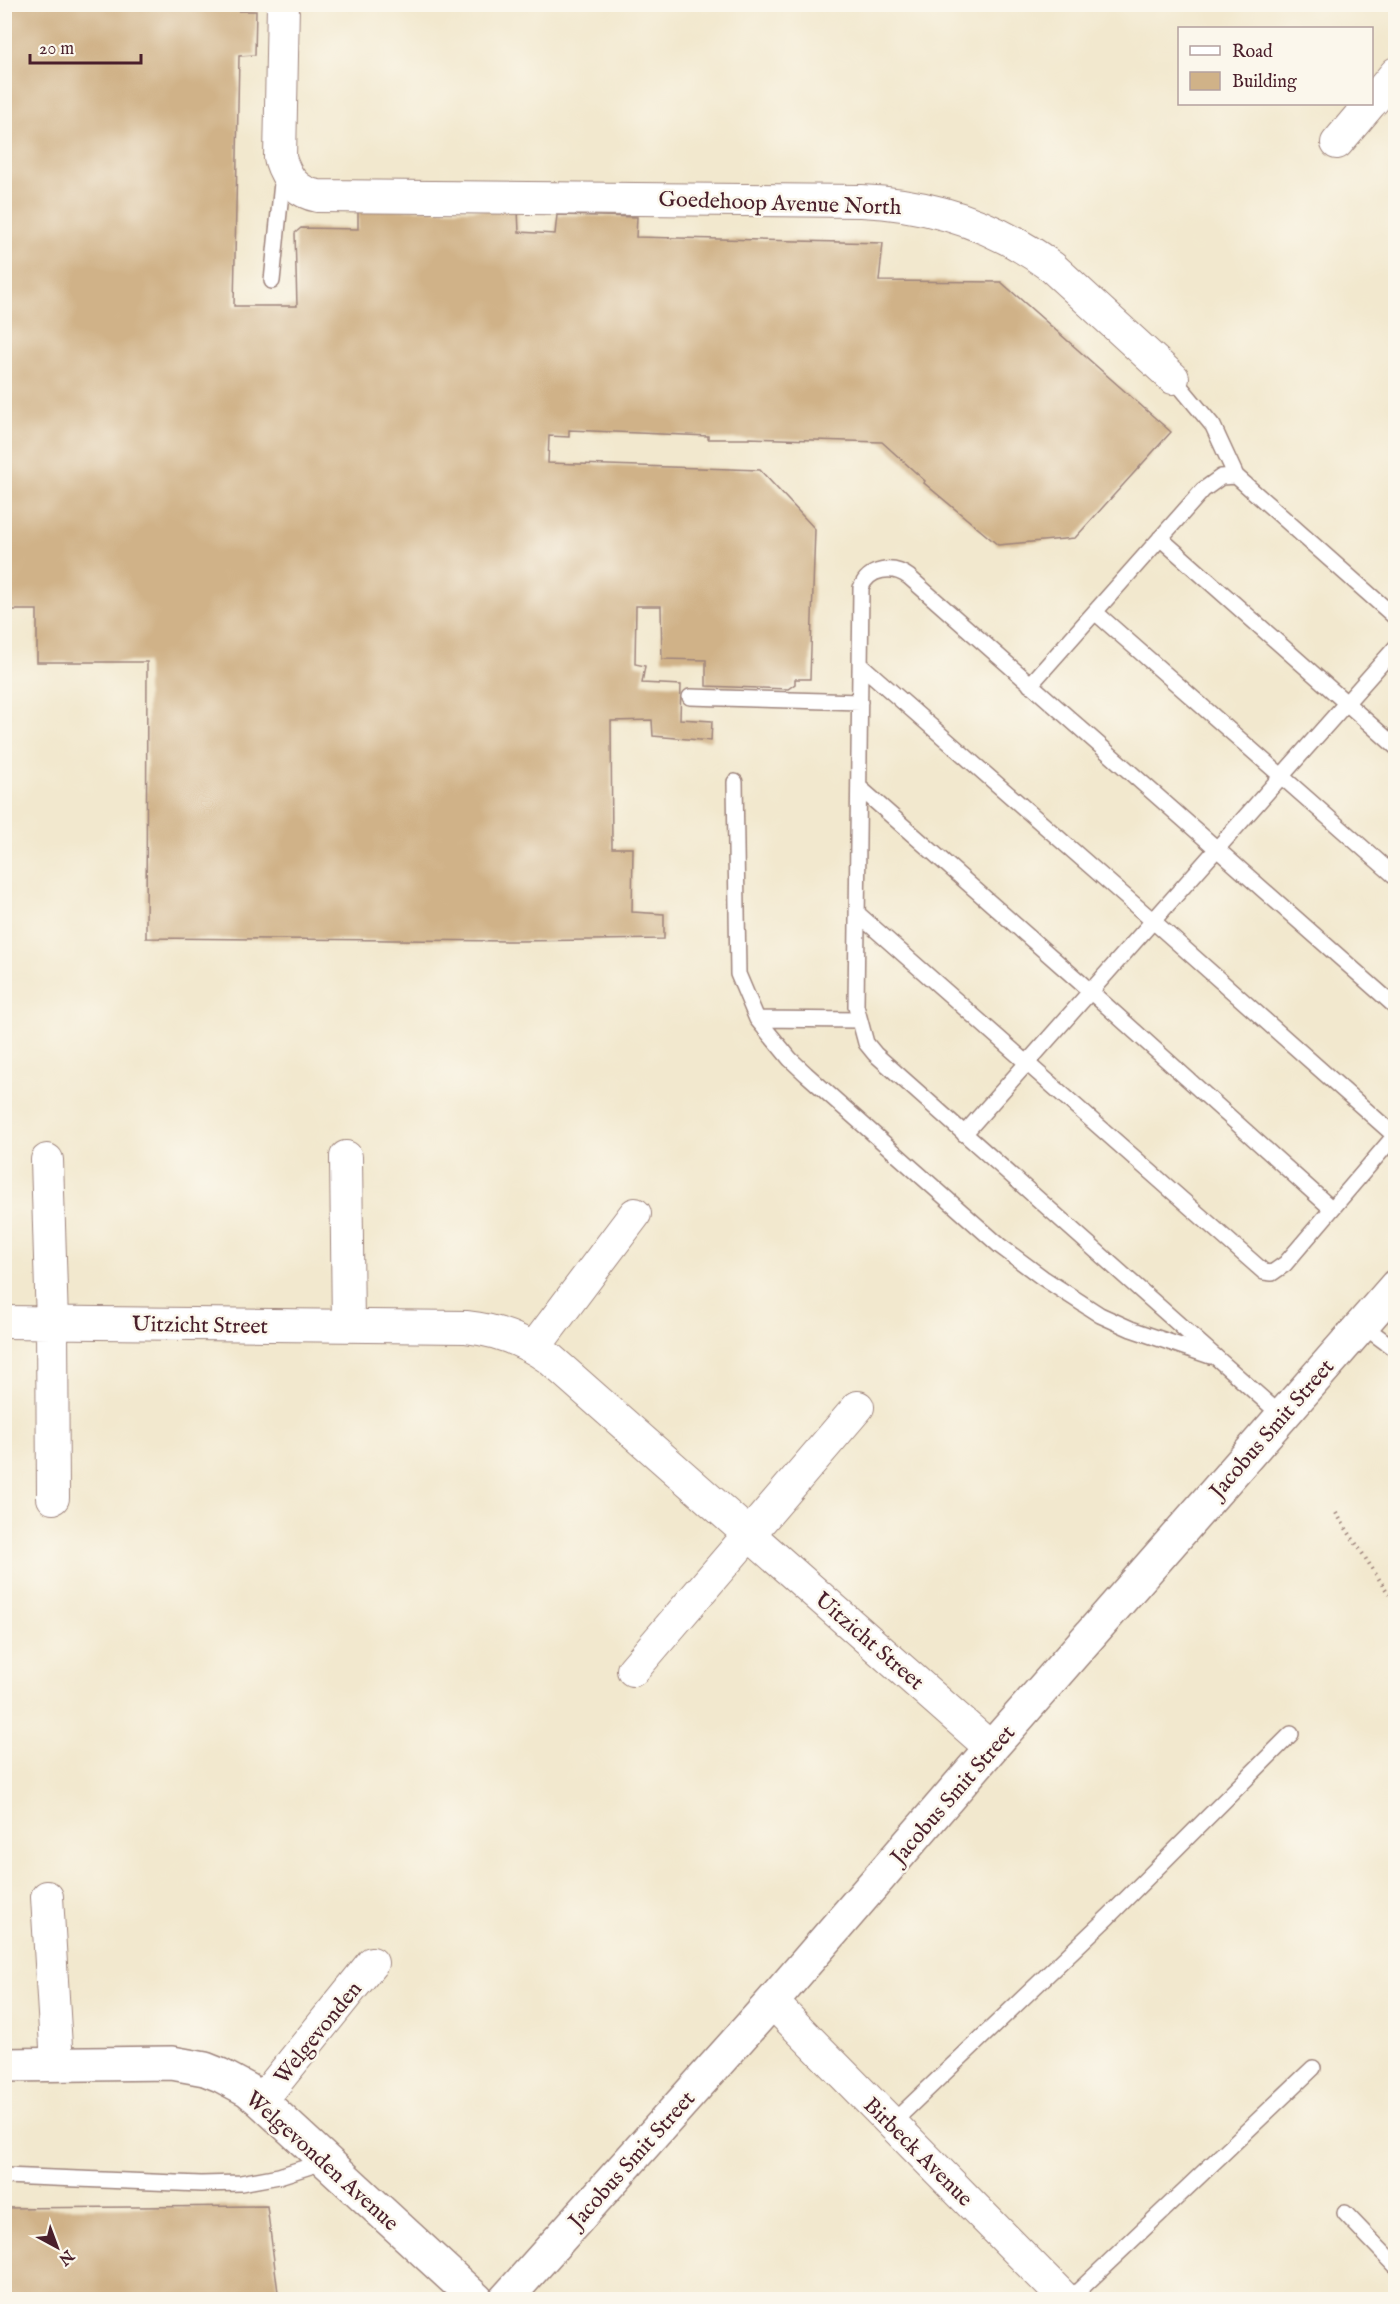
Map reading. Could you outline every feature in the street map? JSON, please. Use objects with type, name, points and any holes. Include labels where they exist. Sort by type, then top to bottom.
[{"type":"street","points":[[283,4],[280,158],[283,167]]},
{"type":"street","points":[[1373,101],[1395,74]]},
{"type":"street","points":[[1337,143],[1369,105]]},
{"type":"street","name":"Goedehoop Avenue North","points":[[283,167],[293,184],[307,194],[318,196],[861,201],[942,212],[1005,237],[1034,254],[1052,267],[1173,378]]},
{"type":"street","points":[[346,1157],[348,1326]]},
{"type":"street","points":[[46,1160],[52,1323],[53,1498]]},
{"type":"street","points":[[534,1348],[635,1214]]},
{"type":"street","name":"Jacobus Smit Street","points":[[506,2300],[772,2002],[1395,1286]]},
{"type":"street","name":"Uitzicht Street","points":[[4,1322],[476,1328],[504,1335],[534,1348],[549,1358],[991,1748]]},
{"type":"street","points":[[633,1670],[858,1407]]},
{"type":"street","points":[[47,1897],[57,2064]]},
{"type":"street","name":"Welgevonden","points":[[261,2102],[372,1963]]},
{"type":"street","name":"Birbeck Avenue","points":[[772,2002],[1068,2300]]},
{"type":"street","name":"Welgevonden Avenue","points":[[4,2065],[172,2063],[206,2069],[235,2082],[261,2102],[477,2300]]},
{"type":"lane","points":[[272,281],[283,167]]},
{"type":"lane","name":"Goedehoop Avenue North","points":[[1173,378],[1213,426],[1236,476],[1395,618]]},
{"type":"lane","points":[[1029,685],[1209,484],[1226,475],[1236,476]]},
{"type":"lane","points":[[1160,538],[1395,747]]},
{"type":"lane","points":[[1282,1416],[964,1134],[875,1054],[866,1043],[856,1006],[861,588],[864,580],[873,574],[891,569],[899,570],[909,577],[1395,1007]]},
{"type":"lane","points":[[1095,612],[1395,877]]},
{"type":"lane","points":[[964,1134],[1395,647]]},
{"type":"lane","points":[[858,914],[1264,1272],[1272,1273],[1285,1264],[1395,1135],[861,665]]},
{"type":"lane","points":[[690,697],[860,702]]},
{"type":"lane","points":[[735,782],[738,974],[758,1018],[780,1048],[806,1074],[1021,1263],[1100,1315],[1131,1329],[1216,1358]]},
{"type":"lane","points":[[859,788],[1090,991],[1332,1209]]},
{"type":"lane","points":[[758,1018],[859,1020]]},
{"type":"lane","points":[[1361,1324],[1395,1350]]},
{"type":"lane","points":[[892,2123],[1108,1917],[1291,1734]]},
{"type":"lane","points":[[1068,2300],[1313,2068]]},
{"type":"lane","points":[[4,2176],[201,2184],[241,2183],[279,2176],[326,2161]]},
{"type":"lane","points":[[1345,2212],[1395,2266]]},
{"type":"path","points":[[1336,1513],[1395,1605]]},
{"type":"building","points":[[4,4],[239,4],[239,11],[256,11],[255,55],[239,56],[234,306],[297,306],[295,233],[301,228],[358,229],[358,209],[518,210],[519,232],[555,234],[557,215],[637,217],[636,237],[883,243],[879,281],[1001,282],[1171,432],[1075,538],[998,545],[924,483],[925,481],[882,442],[708,439],[708,436],[569,430],[569,437],[549,436],[548,463],[760,470],[815,529],[810,679],[795,679],[795,684],[788,689],[706,686],[706,660],[662,659],[661,606],[636,606],[635,664],[645,666],[642,683],[681,685],[680,719],[712,721],[711,741],[653,736],[652,720],[611,721],[612,848],[633,848],[632,912],[664,914],[664,939],[516,941],[146,938],[147,662],[37,662],[37,610],[4,610]]},
{"type":"building","points":[[267,2206],[279,2300],[4,2300],[4,2208]]}]
